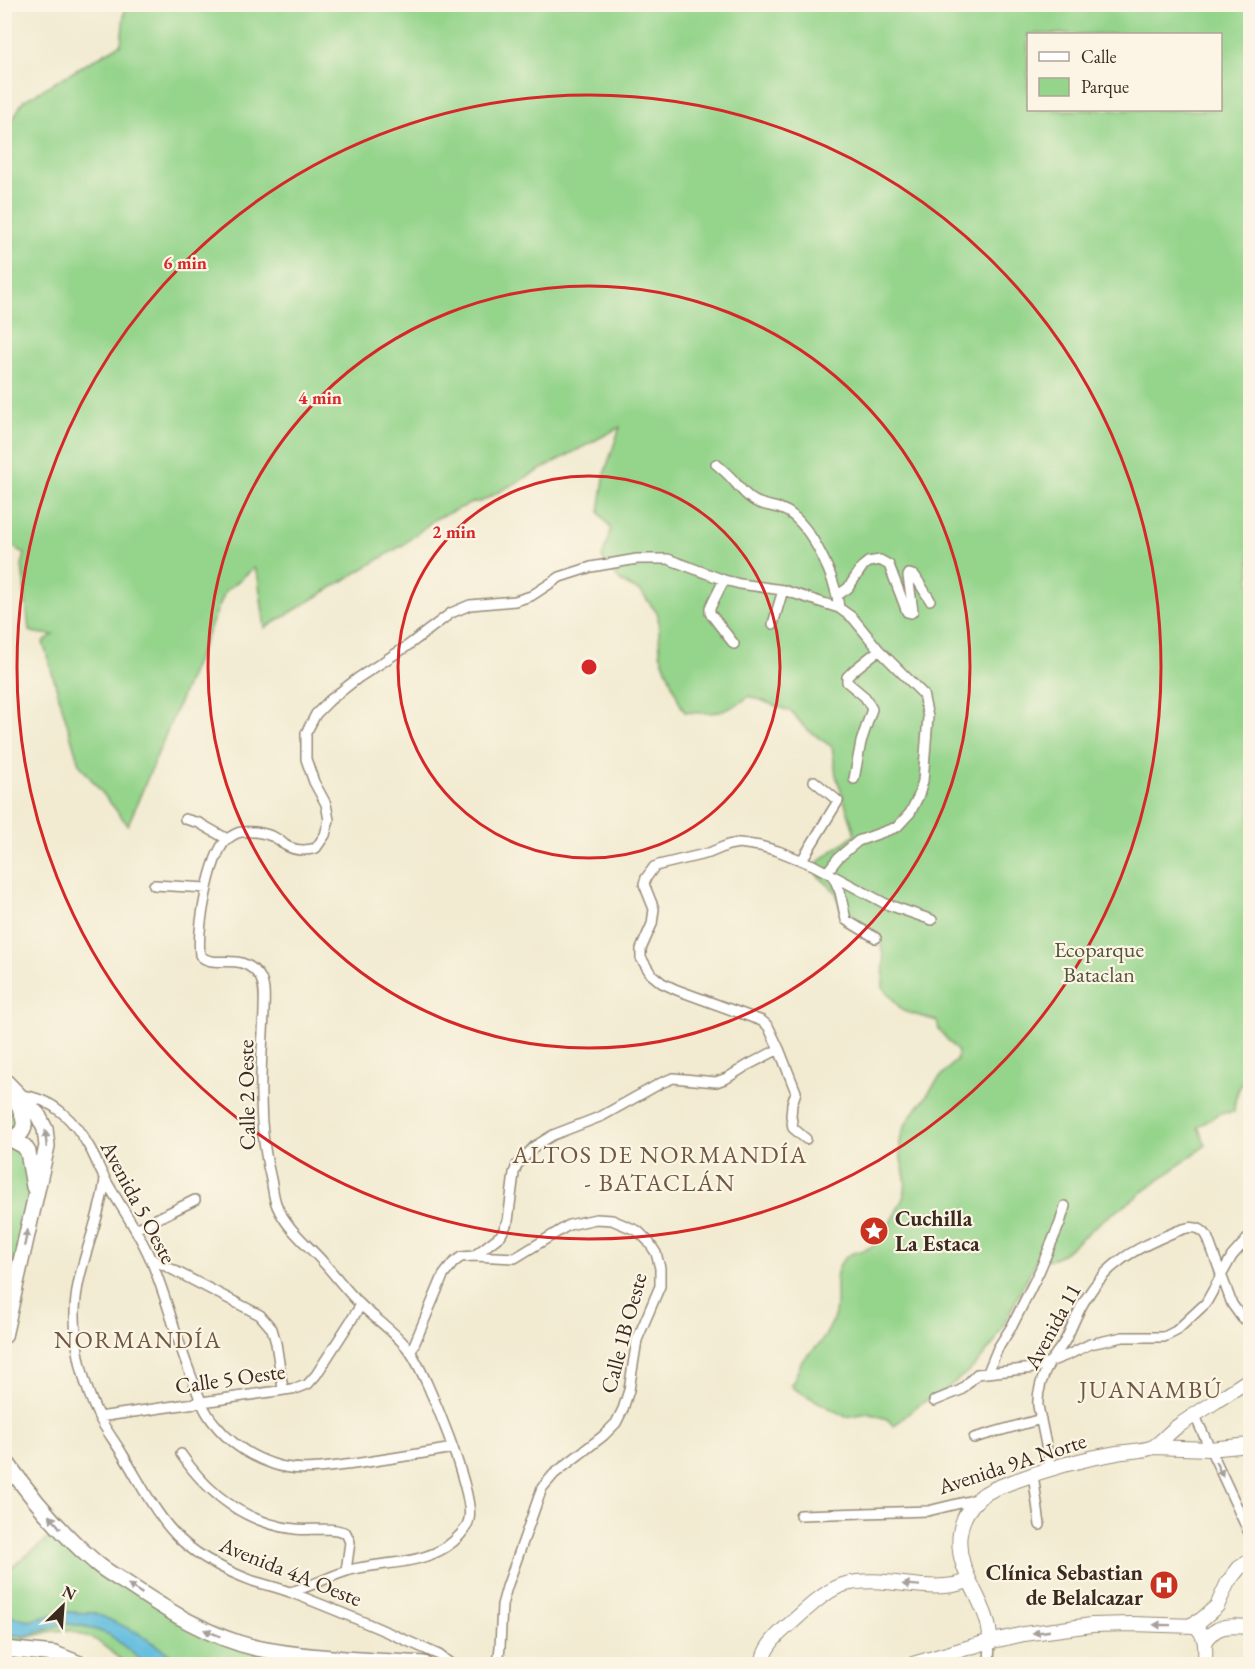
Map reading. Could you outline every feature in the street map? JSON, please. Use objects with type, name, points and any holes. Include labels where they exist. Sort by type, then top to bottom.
[{"type":"main road","points":[[4,1080],[38,1115],[45,1128],[47,1146],[4,1336]]},
{"type":"main road","points":[[4,1080],[22,1111],[25,1121],[18,1136],[7,1140]]},
{"type":"main road","points":[[7,1140],[24,1146],[28,1152],[35,1196]]},
{"type":"main road","points":[[4,1460],[10,1480],[96,1564],[166,1610],[208,1631],[278,1657],[291,1665]]},
{"type":"main road","points":[[253,1647],[305,1656],[424,1665]]},
{"type":"main road","points":[[4,1649],[55,1654],[62,1661],[80,1665]]},
{"type":"street","points":[[716,464],[752,500],[786,511],[808,531],[830,572],[838,595],[839,608]]},
{"type":"street","points":[[185,819],[199,823],[227,839],[241,832],[258,833],[275,837],[288,847],[305,851],[316,848],[325,835],[329,820],[326,804],[314,782],[306,759],[306,733],[316,714],[358,678],[406,647],[451,613],[470,605],[515,601],[531,596],[560,577],[591,567],[637,559],[668,559],[724,580],[783,590],[839,608],[853,618],[879,650],[923,694],[928,717],[923,781],[910,813],[897,827],[858,841],[838,858],[830,874]]},
{"type":"street","points":[[838,595],[848,588],[863,566],[868,562],[880,560],[889,565],[907,612],[913,611],[909,574],[915,576],[930,600]]},
{"type":"street","points":[[724,580],[710,608],[710,613],[734,644]]},
{"type":"street","points":[[773,624],[783,590]]},
{"type":"street","points":[[854,779],[861,742],[872,709],[866,697],[847,682],[847,677],[879,650]]},
{"type":"street","points":[[802,860],[838,801],[814,781]]},
{"type":"street","name":"Calle 2 Oeste","points":[[227,839],[220,849],[207,888],[198,945],[200,955],[207,961],[240,961],[252,968],[261,978],[264,987],[260,1097],[265,1156],[277,1205],[294,1231],[361,1305],[411,1352],[453,1448],[468,1499],[469,1519],[461,1534],[446,1547],[408,1561],[346,1571],[290,1592]]},
{"type":"street","points":[[806,1139],[793,1128],[792,1104],[796,1092],[768,1026],[662,983],[651,974],[641,958],[641,949],[652,924],[654,909],[644,884],[646,878],[654,867],[659,865],[739,843],[778,851],[802,860],[886,904],[932,920]]},
{"type":"street","points":[[830,874],[840,892],[846,920],[876,938]]},
{"type":"street","points":[[154,885],[207,888]]},
{"type":"street","points":[[411,1352],[444,1276],[453,1263],[461,1257],[474,1256],[501,1235],[508,1221],[517,1165],[536,1146],[553,1135],[602,1116],[673,1078],[716,1082],[779,1049]]},
{"type":"street","name":"Avenida 5 Oeste","points":[[19,1095],[35,1097],[58,1108],[77,1128],[91,1149],[105,1179],[136,1229],[150,1258],[201,1402],[213,1422],[226,1437],[246,1452],[274,1464],[296,1468],[321,1468],[453,1448]]},
{"type":"street","name":"Avenida 4A Oeste","points":[[105,1179],[103,1199],[75,1299],[75,1317],[83,1372],[99,1417],[153,1504],[182,1541],[224,1568],[290,1592],[439,1655],[451,1665]]},
{"type":"street","points":[[136,1229],[195,1200]]},
{"type":"street","name":"Avenida 11","points":[[988,1372],[998,1348],[1012,1326],[1039,1272],[1065,1206]]},
{"type":"street","name":"Calle 1B Oeste","points":[[474,1256],[515,1258],[569,1225],[585,1220],[612,1220],[638,1231],[648,1241],[656,1253],[660,1268],[660,1286],[637,1340],[629,1390],[616,1423],[554,1474],[542,1488],[502,1605],[498,1665]]},
{"type":"street","name":"Avenida 11","points":[[1051,1468],[1038,1397],[1050,1362],[1066,1339],[1086,1299],[1101,1280],[1121,1260],[1157,1240],[1182,1229],[1193,1227],[1199,1228],[1207,1236],[1221,1277]]},
{"type":"street","points":[[934,1401],[961,1390],[976,1374],[1034,1368],[1090,1344],[1123,1337],[1164,1336],[1176,1331],[1206,1303],[1232,1256],[1251,1236]]},
{"type":"street","points":[[150,1258],[260,1315],[272,1329],[283,1389]]},
{"type":"street","points":[[1221,1277],[1232,1304],[1242,1318],[1251,1322]]},
{"type":"street","name":"Calle 5 Oeste","points":[[99,1417],[297,1388],[308,1384],[361,1305]]},
{"type":"street","points":[[1153,1447],[1176,1427],[1251,1379]]},
{"type":"street","points":[[1195,1416],[1251,1535]]},
{"type":"street","points":[[974,1438],[1041,1419]]},
{"type":"street","name":"Avenida 9A Norte","points":[[800,1515],[928,1511],[979,1498],[993,1490],[1051,1468],[1097,1457],[1153,1447],[1209,1449],[1251,1445]]},
{"type":"street","points":[[181,1454],[209,1489],[222,1500],[256,1519],[295,1529],[337,1529],[346,1533],[350,1542],[346,1571]]},
{"type":"street","points":[[1033,1474],[1040,1525]]},
{"type":"street","points":[[979,1498],[964,1518],[960,1535],[960,1551],[968,1581],[986,1615],[990,1628],[989,1665]]},
{"type":"street","points":[[913,1665],[990,1641],[1024,1634],[1092,1625],[1191,1625],[1205,1617],[1217,1606],[1228,1582],[1239,1568],[1251,1561]]},
{"type":"street","points":[[762,1663],[770,1646],[781,1631],[830,1591],[845,1584],[867,1582],[944,1587],[968,1581]]},
{"type":"street","points":[[1217,1606],[1217,1615],[1226,1626]]},
{"type":"street","points":[[1191,1625],[1202,1632],[1205,1643],[1205,1665]]},
{"type":"street","points":[[1205,1643],[1211,1634],[1226,1626],[1251,1627]]},
{"type":"street","points":[[439,1655],[443,1665]]},
{"type":"green space","name":"Ecoparque Bataclan","points":[[125,5],[1250,5],[1250,1074],[1238,1091],[1234,1112],[1220,1113],[1198,1127],[1206,1145],[1104,1219],[1064,1253],[1050,1260],[1038,1257],[994,1343],[976,1365],[945,1390],[917,1406],[894,1426],[887,1419],[868,1413],[846,1417],[794,1389],[790,1384],[802,1361],[821,1342],[833,1320],[836,1310],[836,1280],[839,1266],[849,1255],[875,1244],[903,1198],[906,1184],[900,1151],[902,1132],[934,1084],[957,1059],[958,1052],[939,1030],[937,1021],[903,1011],[883,988],[884,960],[879,935],[852,915],[842,914],[836,892],[817,875],[818,862],[855,834],[836,775],[832,747],[805,728],[792,712],[750,696],[733,707],[719,712],[685,712],[660,653],[658,614],[641,592],[620,581],[602,558],[611,529],[599,512],[605,472],[620,427],[480,502],[474,502],[435,519],[403,545],[265,628],[258,577],[254,568],[225,592],[128,825],[79,764],[43,642],[53,635],[29,631],[22,565],[25,554],[5,542],[5,134],[23,101],[121,44]]},
{"type":"green space","points":[[4,1090],[17,1112],[18,1128],[4,1135]]},
{"type":"green space","points":[[7,1144],[26,1154],[29,1196],[5,1307],[4,1145]]},
{"type":"green space","points":[[57,1532],[94,1567],[281,1664],[184,1664],[136,1632],[79,1613],[64,1612],[29,1621],[5,1615],[4,1573]]},
{"type":"green space","points":[[64,1623],[105,1632],[148,1664],[127,1664],[96,1640],[70,1630],[52,1631],[5,1644],[5,1634],[26,1636]]},
{"type":"water","points":[[64,1612],[95,1613],[136,1632],[184,1664],[148,1664],[110,1635],[88,1627],[64,1623],[26,1636],[5,1634],[5,1615],[29,1621]]},
{"type":"place","name":"Cuchilla La Estaca","points":[[874,1231]]},
{"type":"place","name":"Clínica Sebastian de Belalcazar","points":[[1164,1585]]},
{"type":"district","name":"ALTOS DE NORMANDÍA - BATACLÁN","points":[[660,1169]]},
{"type":"district","name":"NORMANDÍA","points":[[138,1340]]},
{"type":"district","name":"JUANAMBÚ","points":[[1151,1390]]}]
